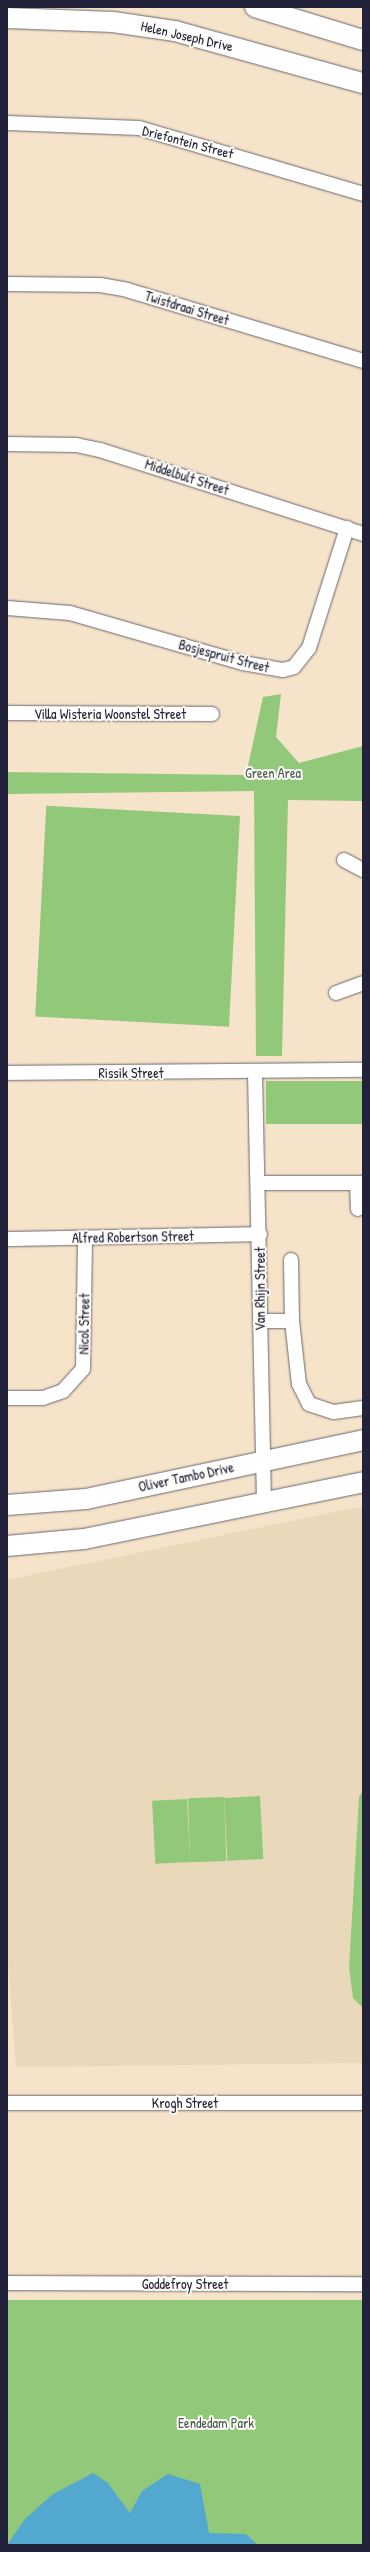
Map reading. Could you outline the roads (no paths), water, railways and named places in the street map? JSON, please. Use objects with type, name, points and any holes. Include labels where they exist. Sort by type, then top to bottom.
[{"type":"street","points":[[255,7],[363,40]]},
{"type":"street","name":"Helen Joseph Drive","points":[[7,18],[113,22],[175,31],[363,83]]},
{"type":"street","name":"Driefontein Street","points":[[7,123],[139,128],[363,194]]},
{"type":"street","name":"Twistdraai Street","points":[[7,284],[76,284],[127,290],[363,361]]},
{"type":"street","name":"Middelbult Street","points":[[7,444],[76,445],[100,450],[363,534]]},
{"type":"street","name":"Bosjespruit Street","points":[[7,608],[70,613],[243,663],[283,670],[294,667],[309,648],[347,528]]},
{"type":"street","name":"Villa Wisteria Woonstel Street","points":[[7,713],[212,714]]},
{"type":"street","points":[[344,860],[363,870]]},
{"type":"street","points":[[336,993],[363,983]]},
{"type":"street","name":"Rissik Street","points":[[7,1073],[255,1073],[363,1070]]},
{"type":"street","name":"Van Rhijn Street","points":[[255,1073],[260,1234],[261,1462],[264,1504]]},
{"type":"street","points":[[258,1183],[360,1182],[358,1209]]},
{"type":"street","name":"Alfred Robertson Street","points":[[7,1239],[85,1239],[260,1234]]},
{"type":"street","name":"Nicol Street","points":[[7,1398],[43,1398],[63,1392],[83,1369],[85,1239]]},
{"type":"street","points":[[291,1260],[292,1321],[299,1384],[309,1404],[334,1412],[363,1408]]},
{"type":"street","points":[[260,1321],[292,1321]]},
{"type":"street","name":"Oliver Tambo Drive","points":[[7,1505],[86,1499],[363,1440]]},
{"type":"street","points":[[7,1546],[84,1539],[264,1504],[363,1482]]},
{"type":"street","points":[[7,1555],[15,1549],[35,1544]]},
{"type":"street","name":"Krogh Street","points":[[7,2103],[363,2103]]},
{"type":"street","name":"Goddefroy Street","points":[[7,2282],[363,2284]]},
{"type":"water","points":[[93,2473],[108,2483],[130,2513],[142,2491],[168,2474],[200,2484],[209,2533],[246,2534],[258,2545],[7,2545],[25,2519],[53,2494]]},
{"type":"park label","name":"Green Area","points":[[273,773]]},
{"type":"park label","name":"Eendedam Park","points":[[216,2423]]}]
